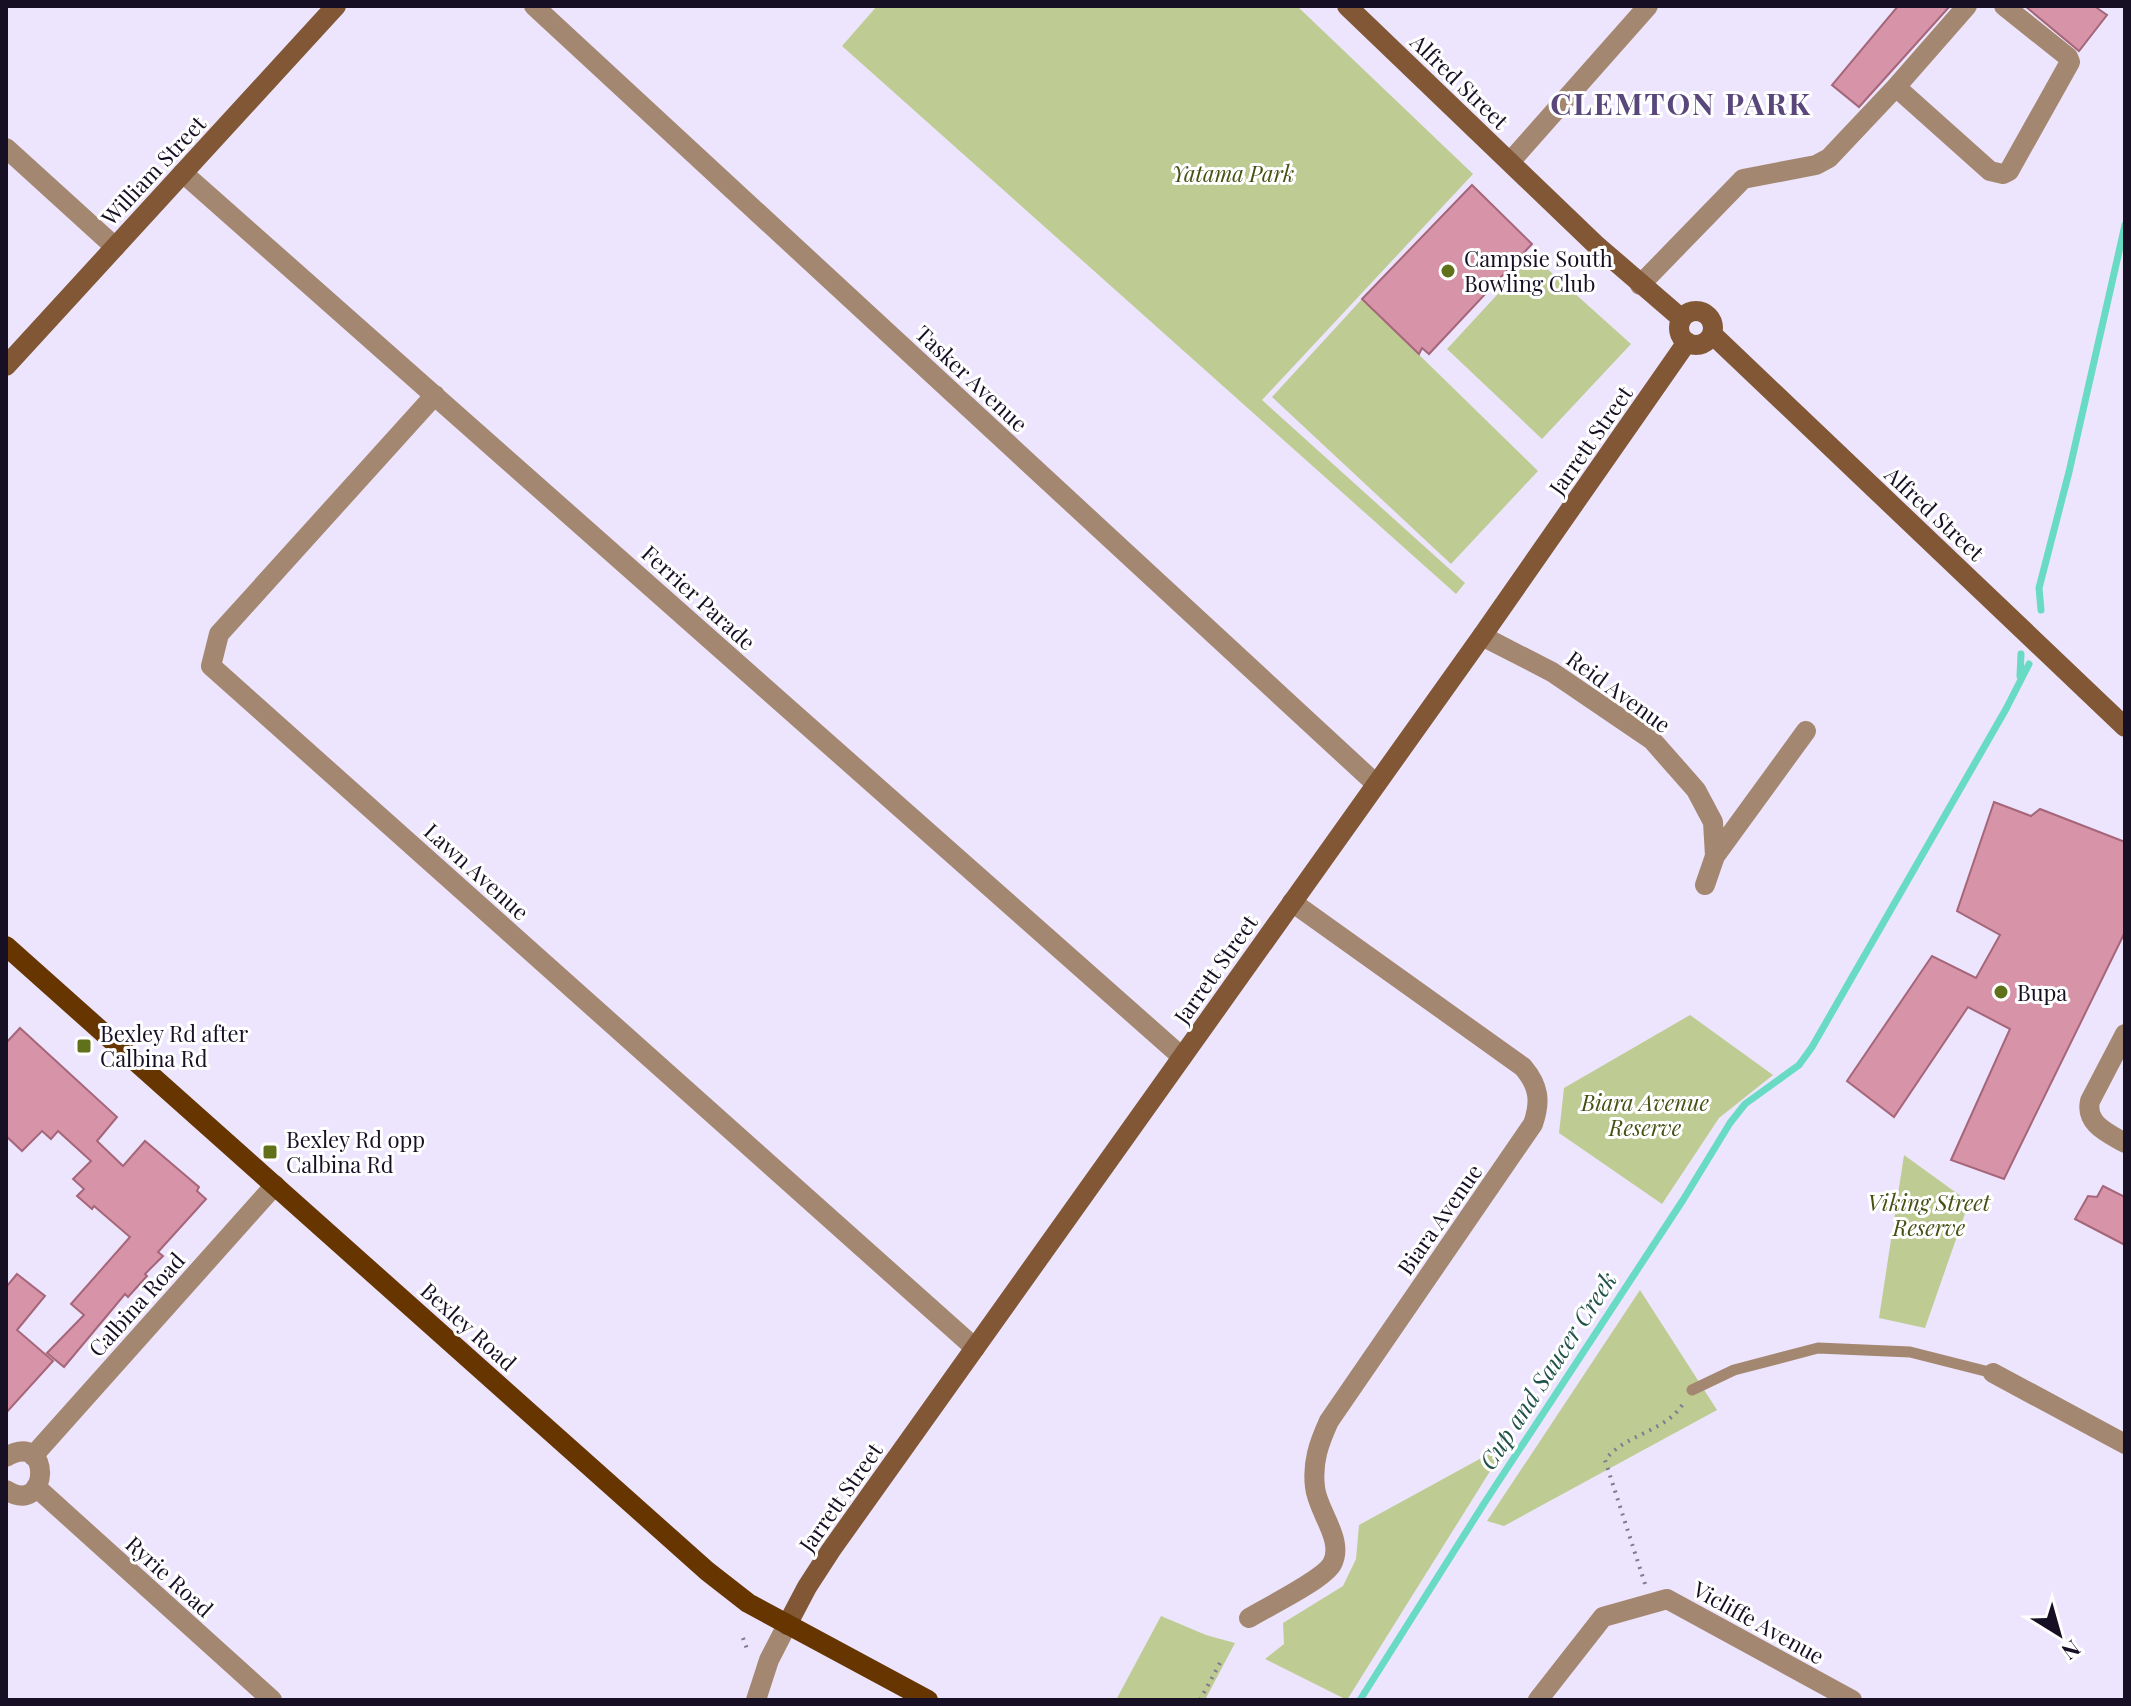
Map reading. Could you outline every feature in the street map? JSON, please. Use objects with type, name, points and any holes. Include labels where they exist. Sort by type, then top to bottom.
[{"type":"main road","name":"Bexley Road","points":[[6,946],[707,1571],[748,1603],[928,1700]]},
{"type":"street","name":"William Street","points":[[6,366],[336,6]]},
{"type":"street","name":"Tasker Avenue","points":[[534,6],[1376,784]]},
{"type":"street","name":"Alfred Street","points":[[1347,6],[1640,285],[1682,319]]},
{"type":"street","points":[[1510,162],[1648,6]]},
{"type":"street","points":[[1640,285],[1743,179],[1816,165],[1829,158],[1967,6]]},
{"type":"street","points":[[1896,87],[1990,171],[2003,174],[2009,171],[2070,62],[2068,57],[2004,6]]},
{"type":"street","points":[[6,148],[115,247]]},
{"type":"street","name":"Ferrier Parade","points":[[183,173],[1182,1057]]},
{"type":"street","points":[[1692,312],[1704,313],[1712,322],[1712,334],[1701,344],[1687,342],[1680,332],[1682,319],[1692,312]]},
{"type":"street","name":"Alfred Street","points":[[1712,334],[2125,727]]},
{"type":"street","name":"Jarrett Street","points":[[787,1625],[831,1550],[1482,636],[1687,342]]},
{"type":"street","name":"Lawn Avenue","points":[[435,395],[219,634],[211,666],[975,1348]]},
{"type":"street","name":"Reid Avenue","points":[[1482,636],[1552,672],[1652,740],[1696,790],[1713,822],[1715,856]]},
{"type":"street","name":"Reid Avenue","points":[[1705,885],[1715,856],[1806,731]]},
{"type":"street","name":"Biara Avenue","points":[[1249,1618],[1321,1575],[1333,1563],[1336,1545],[1315,1489],[1315,1453],[1329,1421],[1533,1124],[1539,1108],[1539,1093],[1533,1078],[1523,1067],[1292,902]]},
{"type":"street","points":[[2125,1034],[2088,1110],[2094,1123],[2125,1143]]},
{"type":"street","name":"Calbina Road","points":[[33,1456],[275,1185]]},
{"type":"street","points":[[1993,1373],[2125,1444]]},
{"type":"street","points":[[6,1457],[16,1452],[33,1456],[42,1471],[36,1487],[23,1495],[6,1490]]},
{"type":"street","name":"Ryrie Road","points":[[36,1487],[272,1700]]},
{"type":"street","name":"Vicliffe Avenue","points":[[1538,1700],[1603,1617],[1667,1599],[1852,1700]]},
{"type":"street","points":[[756,1700],[769,1660],[787,1625]]},
{"type":"lane","points":[[1692,1390],[1734,1370],[1818,1348],[1910,1352],[1993,1373]]},
{"type":"path","points":[[1651,1604],[1605,1460],[1614,1449],[1677,1415],[1692,1390]]},
{"type":"path","points":[[743,1638],[747,1649]]},
{"type":"path","points":[[1200,1700],[1220,1663]]},
{"type":"green space","name":"Yatama Park","points":[[877,6],[1297,6],[1473,174],[1262,400],[1465,583],[1456,594],[842,46]]},
{"type":"green space","points":[[1533,256],[1631,344],[1542,439],[1447,349]]},
{"type":"green space","points":[[1362,299],[1538,471],[1451,564],[1272,397]]},
{"type":"green space","name":"Biara Avenue Reserve","points":[[1690,1015],[1773,1075],[1719,1118],[1662,1204],[1559,1133],[1564,1088]]},
{"type":"green space","name":"Viking Street Reserve","points":[[1904,1155],[1969,1202],[1925,1328],[1879,1318]]},
{"type":"green space","points":[[1640,1290],[1717,1410],[1504,1526],[1487,1521]]},
{"type":"green space","points":[[1507,1444],[1347,1700],[1265,1659],[1284,1644],[1283,1623],[1343,1586],[1356,1559],[1359,1525]]},
{"type":"green space","points":[[1161,1616],[1206,1635],[1235,1643],[1205,1700],[1116,1700]]},
{"type":"building","points":[[1898,6],[1950,6],[1859,107],[1832,85]]},
{"type":"building","points":[[2025,6],[2094,6],[2107,15],[2079,51]]},
{"type":"building","name":"Campsie South Bowling Club","points":[[1472,185],[1532,244],[1429,354],[1422,348],[1419,354],[1362,299]]},
{"type":"building","name":"Bupa","points":[[1994,802],[2031,816],[2040,809],[2125,842],[2125,932],[2004,1179],[1951,1160],[2010,1029],[1968,1007],[1894,1117],[1847,1081],[1932,956],[1976,978],[2000,935],[1957,911]]},
{"type":"building","points":[[20,1028],[117,1117],[97,1141],[123,1166],[145,1141],[199,1187],[197,1191],[206,1199],[158,1252],[163,1256],[145,1274],[147,1276],[128,1297],[125,1294],[64,1367],[47,1353],[84,1315],[71,1304],[130,1237],[94,1206],[92,1209],[77,1196],[84,1189],[73,1179],[91,1161],[58,1131],[51,1139],[42,1131],[22,1151],[6,1136],[6,1043]]},
{"type":"building","points":[[2103,1186],[2125,1197],[2125,1245],[2075,1219],[2088,1196],[2097,1197]]},
{"type":"building","points":[[17,1274],[45,1296],[17,1330],[53,1361],[6,1413],[6,1287]]},
{"type":"waterway","points":[[2041,610],[2039,588],[2069,472],[2125,225]]},
{"type":"waterway","points":[[2020,676],[2021,654]]},
{"type":"waterway","name":"Cup and Saucer Creek","points":[[1360,1700],[1730,1123],[1745,1104],[1799,1065],[1812,1047],[2029,664]]},
{"type":"place","name":"Campsie South Bowling Club","points":[[1448,271]]},
{"type":"place","name":"Bupa","points":[[2001,992]]},
{"type":"place","name":"Bexley Rd after Calbina Rd","points":[[84,1046]]},
{"type":"place","name":"Bexley Rd opp Calbina Rd","points":[[270,1152]]},
{"type":"district","name":"CLEMTON PARK","points":[[1681,103]]}]
